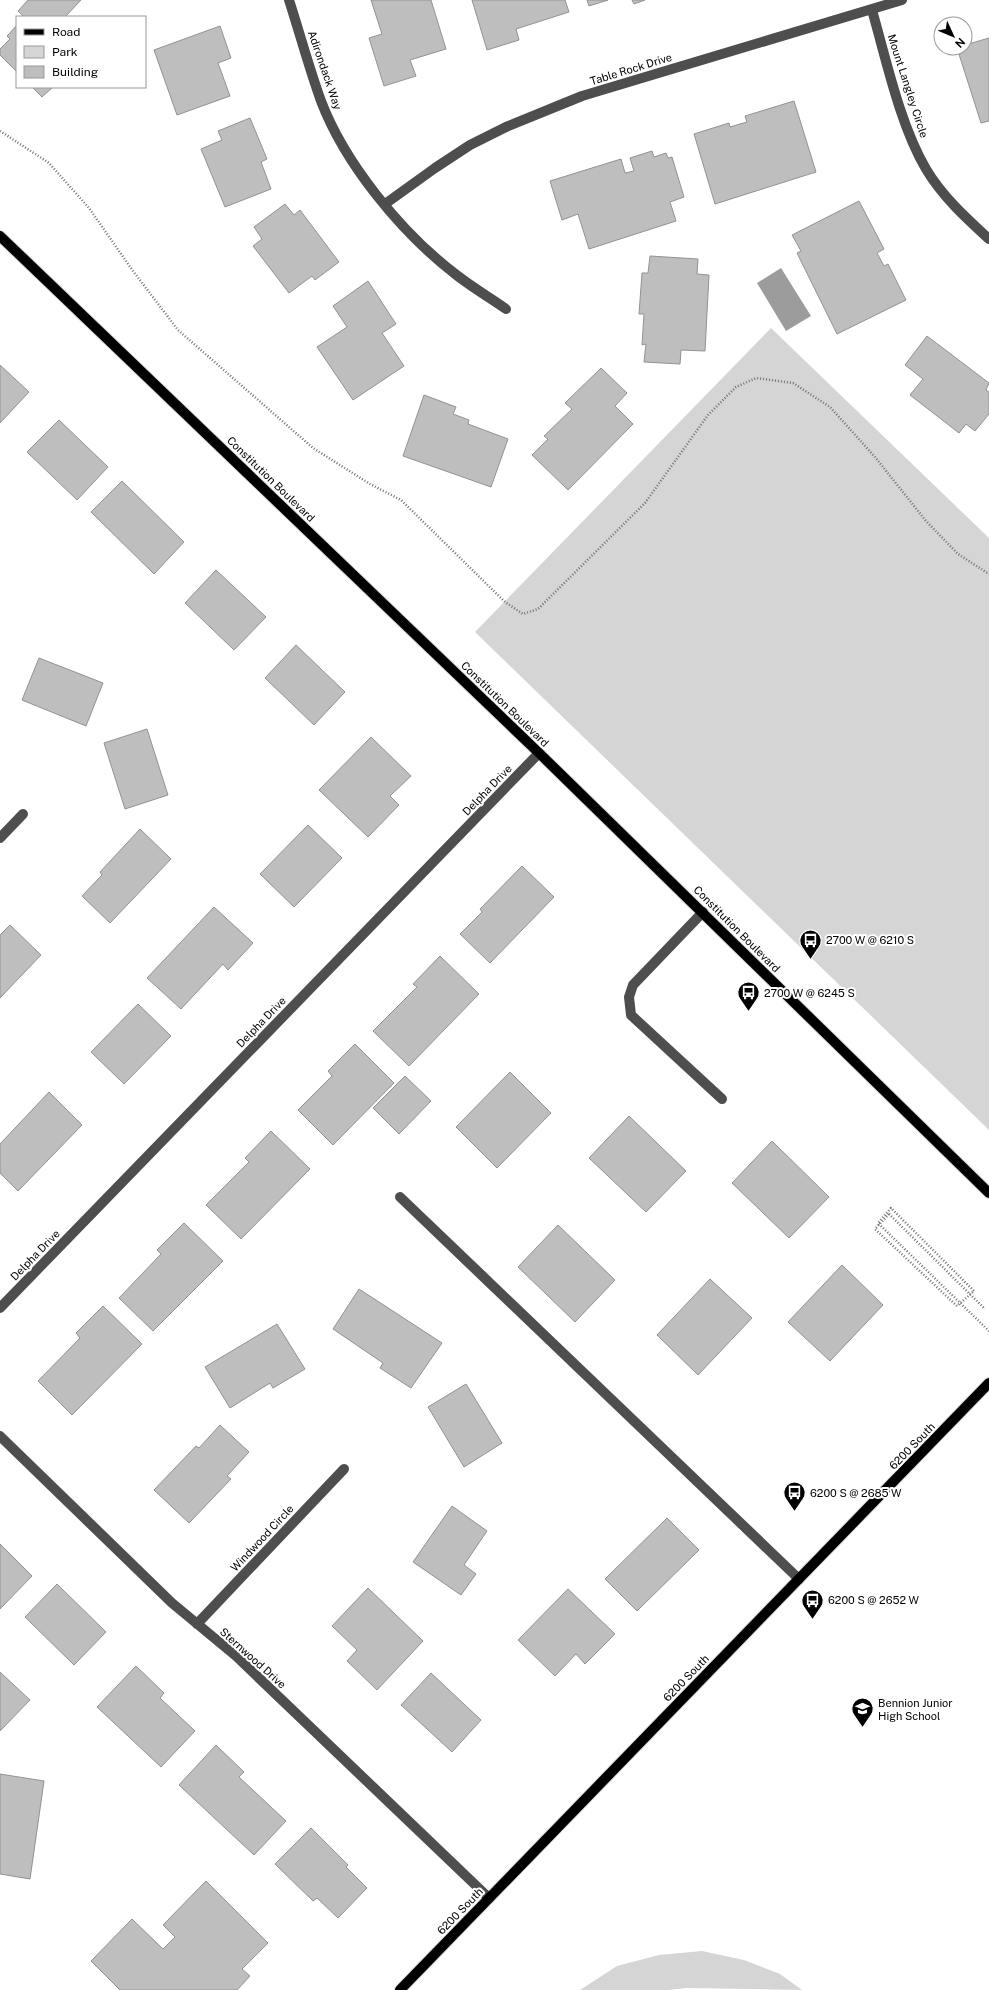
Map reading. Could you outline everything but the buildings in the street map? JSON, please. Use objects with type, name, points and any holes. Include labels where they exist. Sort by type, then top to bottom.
[{"type":"main road","name":"Constitution Boulevard","points":[[0,236],[539,753],[989,1193]]},
{"type":"main road","name":"6200 South","points":[[400,1990],[989,1383]]},
{"type":"street","name":"Adirondack Way","points":[[289,0],[322,102],[345,150],[385,204],[404,226],[439,261],[455,274],[506,309]]},
{"type":"street","name":"Table Rock Drive","points":[[385,204],[435,168],[470,146],[506,127],[568,102],[902,0]]},
{"type":"street","name":"Mount Langley Circle","points":[[872,10],[908,132],[926,169],[960,213],[989,239]]},
{"type":"street","name":"Delpha Drive","points":[[0,1308],[539,753]]},
{"type":"street","points":[[0,838],[23,814]]},
{"type":"street","points":[[703,912],[633,984],[629,997],[631,1015],[722,1099]]},
{"type":"street","points":[[400,1197],[799,1579]]},
{"type":"street","name":"Sternwood Drive","points":[[0,1436],[172,1603],[236,1656],[489,1898]]},
{"type":"street","name":"Windwood Circle","points":[[197,1624],[344,1469]]},
{"type":"path","points":[[0,131],[49,163],[89,208],[133,271],[178,330],[313,448],[370,484],[401,500],[505,602],[523,614],[538,609],[645,502],[708,416],[736,388],[756,378],[793,382],[830,407],[875,457],[926,521],[958,554],[989,574]]},
{"type":"path","points":[[985,1309],[889,1214],[884,1219],[880,1224],[875,1229],[957,1306],[963,1301],[974,1291],[891,1208],[878,1223],[883,1228],[889,1234],[900,1244],[905,1250],[939,1282],[950,1293],[956,1299],[961,1304],[983,1326],[989,1331]]},
{"type":"green space","points":[[771,328],[989,538],[989,1130],[475,632]]},
{"type":"green space","points":[[702,1951],[744,1960],[780,1974],[802,1990],[687,1988],[668,1990],[580,1990],[617,1966],[659,1955]]},
{"type":"shaded area","points":[[781,268],[811,316],[786,331],[757,283]]},
{"type":"place","name":"2700 W @ 6210 S","points":[[810,960]]},
{"type":"place","name":"2700 W @ 6245 S","points":[[748,1012]]},
{"type":"place","name":"6200 S @ 2685 W","points":[[794,1512]]},
{"type":"place","name":"6200 S @ 2652 W","points":[[812,1620]]},
{"type":"place","name":"Bennion Junior High School","points":[[862,1728]]}]
